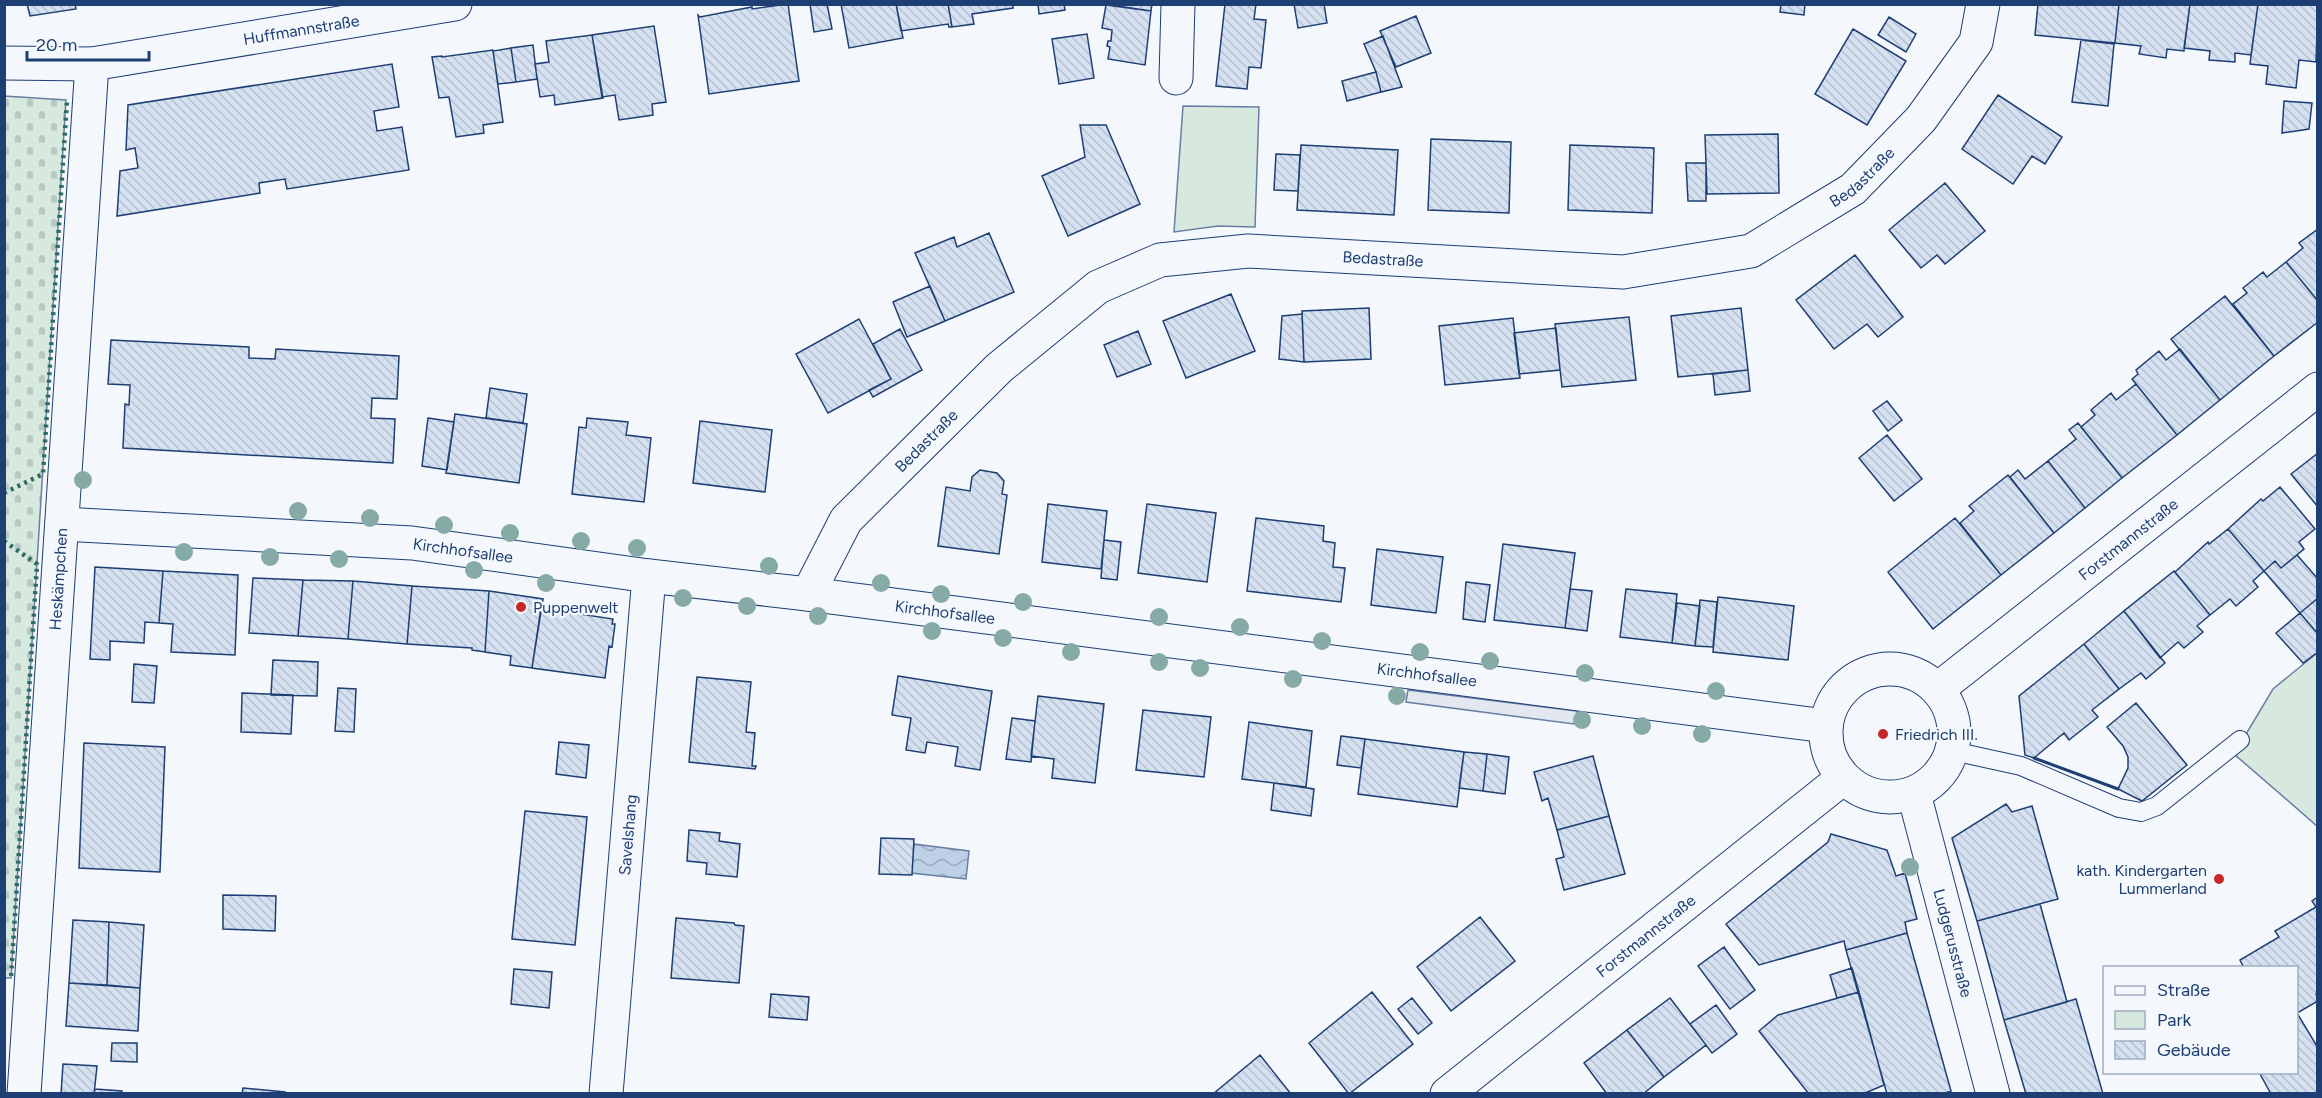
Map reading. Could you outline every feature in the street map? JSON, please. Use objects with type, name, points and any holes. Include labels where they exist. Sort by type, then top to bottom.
[{"type":"street","name":"Huffmannstraße","points":[[4,63],[92,64],[454,4]]},
{"type":"street","points":[[1176,78],[1178,4]]},
{"type":"street","name":"Bedastraße","points":[[808,594],[846,520],[999,368],[1098,286],[1160,260],[1248,251],[1623,272],[1751,251],[1853,189],[1921,119],[1976,42],[1983,4]]},
{"type":"street","name":"Heskämpchen","points":[[24,1094],[92,64]]},
{"type":"street","name":"Forstmannstraße","points":[[1938,688],[2318,389]]},
{"type":"street","name":"Kirchhofsallee","points":[[62,524],[412,543],[650,576],[808,594],[1826,726]]},
{"type":"street","name":"Savelshang","points":[[606,1094],[650,576]]},
{"type":"street","points":[[1894,668],[1917,675],[1938,688],[1954,718],[1953,751],[1944,770],[1931,784],[1914,794],[1889,799],[1864,793],[1843,778],[1830,754],[1826,726],[1833,703],[1848,684],[1869,672],[1894,668]]},
{"type":"street","name":"Forstmannstraße","points":[[1448,1094],[1843,778]]},
{"type":"street","name":"Ludgerusstraße","points":[[1914,794],[1993,1094]]},
{"type":"lane","points":[[1953,751],[2021,766],[2120,808],[2141,812],[2157,806],[2240,740]]},
{"type":"green space","points":[[4,96],[66,100],[11,978],[4,978]]},
{"type":"green space","points":[[1183,106],[1259,107],[1255,227],[1218,226],[1174,232]]},
{"type":"green space","points":[[2317,653],[2317,826],[2234,754],[2273,689]]},
{"type":"shaded area","points":[[1408,690],[1577,711],[1574,724],[1406,702]]},
{"type":"water","points":[[914,844],[969,851],[966,879],[911,873]]},
{"type":"building","points":[[27,4],[75,4],[76,9],[30,16]]},
{"type":"building","points":[[788,4],[799,81],[709,94],[698,15],[700,17],[752,7],[752,9]]},
{"type":"building","points":[[810,4],[827,4],[832,29],[814,32]]},
{"type":"building","points":[[841,4],[896,4],[903,38],[849,48]]},
{"type":"building","points":[[896,4],[948,4],[952,27],[948,24],[901,31]]},
{"type":"building","points":[[948,4],[1013,4],[1013,8],[972,14],[974,24],[952,27]]},
{"type":"building","points":[[1038,4],[1064,4],[1065,10],[1039,14]]},
{"type":"building","points":[[1104,4],[1152,4],[1151,11]]},
{"type":"building","points":[[1225,4],[1256,4],[1254,19],[1266,20],[1261,68],[1249,67],[1247,89],[1216,86]]},
{"type":"building","points":[[1294,4],[1324,4],[1327,23],[1298,28]]},
{"type":"building","points":[[1781,4],[1805,4],[1804,15],[1780,12]]},
{"type":"building","points":[[2038,4],[2119,4],[2115,43],[2035,35]]},
{"type":"building","points":[[2119,4],[2190,4],[2184,51],[2167,49],[2166,58],[2139,54],[2141,46],[2115,43]]},
{"type":"building","points":[[2190,4],[2258,4],[2251,55],[2235,53],[2235,62],[2209,60],[2210,51],[2184,48]]},
{"type":"building","points":[[2258,4],[2318,5],[2316,62],[2299,60],[2296,88],[2266,84],[2268,66],[2250,64]]},
{"type":"building","points":[[1106,5],[1151,11],[1145,65],[1108,59],[1110,47],[1107,46],[1108,41],[1111,41],[1112,30],[1102,28]]},
{"type":"building","points":[[1416,16],[1431,53],[1396,67],[1380,31]]},
{"type":"building","points":[[1889,17],[1916,34],[1906,52],[1878,35]]},
{"type":"building","points":[[654,26],[666,102],[652,104],[653,115],[619,120],[615,95],[602,97],[592,35]]},
{"type":"building","points":[[1853,29],[1906,61],[1867,125],[1815,94]]},
{"type":"building","points":[[1087,34],[1094,78],[1059,84],[1052,39]]},
{"type":"building","points":[[592,35],[603,98],[555,105],[554,95],[540,97],[535,64],[549,62],[546,41]]},
{"type":"building","points":[[1383,36],[1402,87],[1381,92],[1376,72],[1364,44]]},
{"type":"building","points":[[2081,40],[2114,44],[2108,106],[2072,102]]},
{"type":"building","points":[[533,45],[537,79],[516,82],[511,48]]},
{"type":"building","points":[[511,48],[516,82],[498,84],[493,51]]},
{"type":"building","points":[[493,50],[503,122],[483,125],[484,133],[456,137],[449,97],[439,98],[432,57]]},
{"type":"building","points":[[392,64],[399,107],[374,111],[377,131],[402,127],[409,170],[287,189],[285,179],[259,183],[260,193],[117,216],[120,171],[138,168],[135,148],[126,150],[128,105]]},
{"type":"building","points":[[1376,72],[1381,92],[1347,101],[1342,81]]},
{"type":"building","points":[[1998,95],[2062,137],[2045,164],[2032,156],[2013,184],[1962,149]]},
{"type":"building","points":[[2284,101],[2312,103],[2309,129],[2282,133]]},
{"type":"building","points":[[1080,125],[1106,125],[1140,204],[1068,236],[1042,176],[1085,157]]},
{"type":"building","points":[[1778,134],[1779,193],[1707,194],[1705,135]]},
{"type":"building","points":[[1431,139],[1511,142],[1509,213],[1428,210]]},
{"type":"building","points":[[1301,145],[1398,150],[1394,215],[1297,210]]},
{"type":"building","points":[[1570,145],[1654,148],[1652,213],[1568,210]]},
{"type":"building","points":[[1276,154],[1300,155],[1298,191],[1274,190]]},
{"type":"building","points":[[1686,163],[1706,163],[1706,201],[1688,201]]},
{"type":"building","points":[[1945,183],[1985,231],[1945,264],[1937,255],[1921,268],[1889,230]]},
{"type":"building","points":[[2318,229],[2318,301],[2286,262],[2303,248],[2299,243]]},
{"type":"building","points":[[989,233],[1014,292],[945,321],[915,253],[954,237],[957,247]]},
{"type":"building","points":[[1855,255],[1903,317],[1878,337],[1867,324],[1834,349],[1796,300]]},
{"type":"building","points":[[2286,262],[2318,301],[2318,322],[2274,356],[2233,304],[2247,293],[2243,288],[2263,272],[2267,277]]},
{"type":"building","points":[[930,286],[945,321],[907,337],[893,302]]},
{"type":"building","points":[[1231,294],[1255,351],[1186,378],[1163,321]]},
{"type":"building","points":[[2225,296],[2274,356],[2220,400],[2171,339]]},
{"type":"building","points":[[1369,308],[1371,359],[1304,362],[1302,311]]},
{"type":"building","points":[[1741,308],[1748,370],[1678,377],[1671,316]]},
{"type":"building","points":[[1302,314],[1304,362],[1279,359],[1282,316]]},
{"type":"building","points":[[1629,317],[1636,380],[1562,387],[1555,324]]},
{"type":"building","points":[[1513,318],[1520,378],[1445,385],[1439,326]]},
{"type":"building","points":[[859,319],[891,379],[828,413],[796,354]]},
{"type":"building","points":[[1556,328],[1560,370],[1519,374],[1514,333]]},
{"type":"building","points":[[900,329],[922,370],[873,397],[869,390],[891,379],[873,344]]},
{"type":"building","points":[[1138,331],[1151,364],[1117,377],[1104,345]]},
{"type":"building","points":[[111,340],[249,347],[249,358],[275,359],[276,349],[399,356],[397,399],[372,398],[371,418],[395,419],[393,463],[123,448],[125,404],[129,405],[130,385],[108,384]]},
{"type":"building","points":[[2180,349],[2220,400],[2177,435],[2132,379],[2138,374],[2136,370],[2159,351],[2166,360]]},
{"type":"building","points":[[1748,370],[1750,391],[1715,395],[1713,374]]},
{"type":"building","points":[[2136,384],[2177,435],[2122,478],[2081,427],[2095,415],[2091,410],[2111,393],[2116,400]]},
{"type":"building","points":[[490,388],[527,394],[523,423],[486,418]]},
{"type":"building","points":[[1887,401],[1902,420],[1888,431],[1873,411]]},
{"type":"building","points":[[455,414],[527,424],[519,483],[446,473]]},
{"type":"building","points":[[428,418],[454,422],[447,470],[422,466]]},
{"type":"building","points":[[587,418],[628,422],[626,435],[651,438],[644,502],[572,494],[579,427],[586,428]]},
{"type":"building","points":[[700,421],[772,430],[765,492],[693,483]]},
{"type":"building","points":[[2078,423],[2122,478],[2085,508],[2048,461],[2076,439],[2069,430]]},
{"type":"building","points":[[1887,435],[1922,479],[1894,501],[1859,458]]},
{"type":"building","points":[[2318,453],[2318,507],[2291,474]]},
{"type":"building","points":[[2048,461],[2085,508],[2054,533],[2010,477],[2018,470],[2025,479]]},
{"type":"building","points":[[980,470],[997,473],[1004,481],[1002,494],[1007,495],[999,554],[938,546],[946,487],[970,491],[972,477]]},
{"type":"building","points":[[2008,475],[2054,533],[2001,575],[1960,523],[1974,511],[1969,506]]},
{"type":"building","points":[[2280,487],[2315,529],[2299,542],[2304,549],[2281,568],[2275,561],[2264,571],[2228,529],[2261,499],[2263,501]]},
{"type":"building","points":[[1048,504],[1107,511],[1101,569],[1042,562]]},
{"type":"building","points":[[1147,504],[1216,513],[1207,582],[1138,573]]},
{"type":"building","points":[[1256,518],[1324,526],[1323,541],[1335,543],[1333,567],[1345,568],[1341,602],[1247,591]]},
{"type":"building","points":[[1955,518],[2001,575],[1933,629],[1888,572]]},
{"type":"building","points":[[2228,529],[2264,571],[2253,581],[2258,587],[2236,606],[2230,599],[2210,615],[2175,572],[2208,542],[2209,544]]},
{"type":"building","points":[[1104,540],[1121,542],[1117,580],[1101,578]]},
{"type":"building","points":[[1503,544],[1575,553],[1565,628],[1494,620]]},
{"type":"building","points":[[1377,549],[1443,557],[1436,613],[1371,605]]},
{"type":"building","points":[[2297,555],[2318,579],[2318,598],[2300,613],[2264,571],[2275,561],[2281,568]]},
{"type":"building","points":[[95,567],[163,571],[159,623],[145,622],[144,643],[110,641],[110,660],[90,659]]},
{"type":"building","points":[[163,571],[238,575],[235,655],[171,652],[173,624],[159,623]]},
{"type":"building","points":[[2174,571],[2210,615],[2197,626],[2203,632],[2184,648],[2178,642],[2160,658],[2124,611]]},
{"type":"building","points":[[253,578],[303,580],[298,636],[249,633]]},
{"type":"building","points":[[303,580],[353,581],[348,639],[298,636]]},
{"type":"building","points":[[353,581],[412,586],[407,644],[348,639]]},
{"type":"building","points":[[1466,582],[1490,585],[1485,622],[1463,619]]},
{"type":"building","points":[[412,586],[489,591],[485,652],[472,650],[472,648],[407,644]]},
{"type":"building","points":[[1570,589],[1592,591],[1587,631],[1565,628]]},
{"type":"building","points":[[1626,589],[1677,594],[1672,643],[1620,637]]},
{"type":"building","points":[[489,591],[543,599],[532,668],[510,665],[511,656],[485,652]]},
{"type":"building","points":[[1718,597],[1794,606],[1788,660],[1713,652]]},
{"type":"building","points":[[2318,598],[2318,634],[2300,613]]},
{"type":"building","points":[[1700,600],[1717,602],[1713,647],[1695,646]]},
{"type":"building","points":[[1677,603],[1700,606],[1695,646],[1672,643]]},
{"type":"building","points":[[541,608],[613,619],[612,624],[615,624],[612,647],[609,646],[605,678],[532,668]]},
{"type":"building","points":[[2124,611],[2165,663],[2146,679],[2141,673],[2119,689],[2084,644]]},
{"type":"building","points":[[2300,613],[2318,634],[2318,652],[2303,663],[2276,633]]},
{"type":"building","points":[[2084,644],[2119,689],[2092,710],[2098,717],[2069,740],[2064,733],[2034,758],[2025,755],[2019,696]]},
{"type":"building","points":[[273,660],[318,662],[317,696],[271,695]]},
{"type":"building","points":[[134,664],[157,666],[154,703],[132,702]]},
{"type":"building","points":[[898,676],[992,691],[980,770],[955,766],[958,747],[927,742],[925,753],[906,750],[911,718],[892,715]]},
{"type":"building","points":[[697,677],[751,682],[746,732],[755,733],[752,766],[756,766],[755,769],[689,762]]},
{"type":"building","points":[[338,688],[356,689],[354,732],[335,731]]},
{"type":"building","points":[[242,693],[293,695],[291,734],[241,732]]},
{"type":"building","points":[[1038,696],[1104,704],[1095,783],[1052,778],[1054,759],[1031,756]]},
{"type":"building","points":[[2136,703],[2187,765],[2142,801],[2118,789],[2128,768],[2128,757],[2123,746],[2107,727]]},
{"type":"building","points":[[1143,710],[1211,717],[1204,777],[1136,770]]},
{"type":"building","points":[[1012,718],[1035,721],[1031,762],[1006,759]]},
{"type":"building","points":[[1249,722],[1312,731],[1306,787],[1242,779]]},
{"type":"building","points":[[1341,736],[1365,739],[1361,768],[1337,765]]},
{"type":"building","points":[[1365,739],[1464,752],[1457,807],[1358,794]]},
{"type":"building","points":[[559,742],[589,745],[586,778],[556,774]]},
{"type":"building","points":[[84,743],[165,747],[160,872],[79,868]]},
{"type":"building","points":[[1464,752],[1487,754],[1483,791],[1459,788]]},
{"type":"building","points":[[1487,754],[1509,757],[1505,794],[1483,791]]},
{"type":"building","points":[[1593,756],[1609,816],[1557,830],[1548,798],[1542,801],[1534,772]]},
{"type":"building","points":[[1274,783],[1314,789],[1311,816],[1271,810]]},
{"type":"building","points":[[2006,804],[2012,812],[2032,806],[2058,899],[1977,921],[1952,838]]},
{"type":"building","points":[[525,811],[587,817],[575,945],[512,939]]},
{"type":"building","points":[[1609,816],[1625,874],[1564,890],[1556,859],[1564,857],[1557,830]]},
{"type":"building","points":[[689,830],[720,833],[719,841],[740,844],[737,877],[706,874],[707,863],[687,861]]},
{"type":"building","points":[[1831,834],[1887,850],[1896,876],[1905,873],[1917,919],[1905,922],[1907,933],[1846,950],[1844,941],[1759,965],[1726,924],[1828,842]]},
{"type":"building","points":[[881,838],[914,839],[912,875],[879,874]]},
{"type":"building","points":[[223,895],[276,896],[275,931],[223,929]]},
{"type":"building","points":[[2318,897],[2318,993],[2316,994],[2318,1001],[2298,1012],[2298,966],[2243,966],[2240,960],[2279,937],[2275,931],[2316,907],[2312,901]]},
{"type":"building","points":[[2040,904],[2067,1002],[2004,1020],[1977,921]]},
{"type":"building","points":[[1480,917],[1515,961],[1451,1011],[1417,967]]},
{"type":"building","points":[[676,918],[734,923],[744,926],[739,983],[671,978]]},
{"type":"building","points":[[73,920],[109,922],[107,985],[69,983]]},
{"type":"building","points":[[109,922],[144,925],[140,988],[107,985]]},
{"type":"building","points":[[1907,933],[1951,1091],[1943,1094],[1887,1094],[1846,950]]},
{"type":"building","points":[[1724,947],[1755,990],[1730,1009],[1698,966]]},
{"type":"building","points":[[1852,968],[1859,992],[1837,998],[1830,975]]},
{"type":"building","points":[[514,969],[552,972],[549,1008],[511,1004]]},
{"type":"building","points":[[69,983],[140,988],[138,1031],[66,1026]]},
{"type":"building","points":[[1372,992],[1413,1044],[1349,1094],[1309,1043]]},
{"type":"building","points":[[1859,992],[1884,1085],[1863,1094],[1809,1094],[1759,1031],[1778,1015]]},
{"type":"building","points":[[771,994],[809,997],[807,1020],[769,1017]]},
{"type":"building","points":[[1412,998],[1432,1023],[1418,1034],[1398,1009]]},
{"type":"building","points":[[1670,998],[1706,1045],[1664,1077],[1627,1030]]},
{"type":"building","points":[[2076,999],[2103,1094],[2026,1094],[2004,1020]]},
{"type":"building","points":[[1716,1005],[1737,1034],[1712,1053],[1690,1024]]},
{"type":"building","points":[[2298,1015],[2318,1048],[2318,1094],[2271,1094],[2260,1074],[2298,1074]]},
{"type":"building","points":[[1627,1030],[1664,1077],[1643,1094],[1607,1094],[1584,1063]]},
{"type":"building","points":[[112,1043],[137,1043],[137,1062],[111,1061]]},
{"type":"building","points":[[1260,1055],[1291,1094],[1213,1094]]},
{"type":"building","points":[[63,1064],[97,1066],[94,1094],[61,1094]]},
{"type":"building","points":[[243,1088],[285,1092],[285,1094],[242,1094]]},
{"type":"building","points":[[95,1089],[122,1091],[122,1094],[94,1094]]},
{"type":"hedge","points":[[4,493],[43,474],[67,100]]},
{"type":"hedge","points":[[4,541],[37,564],[11,978]]},
{"type":"wall","points":[[2034,758],[2118,789]]},
{"type":"place","name":"Puppenwelt","points":[[521,607]]},
{"type":"place","name":"Friedrich III.","points":[[1883,734]]},
{"type":"place","name":"kath. Kindergarten Lummerland","points":[[2219,879]]}]
